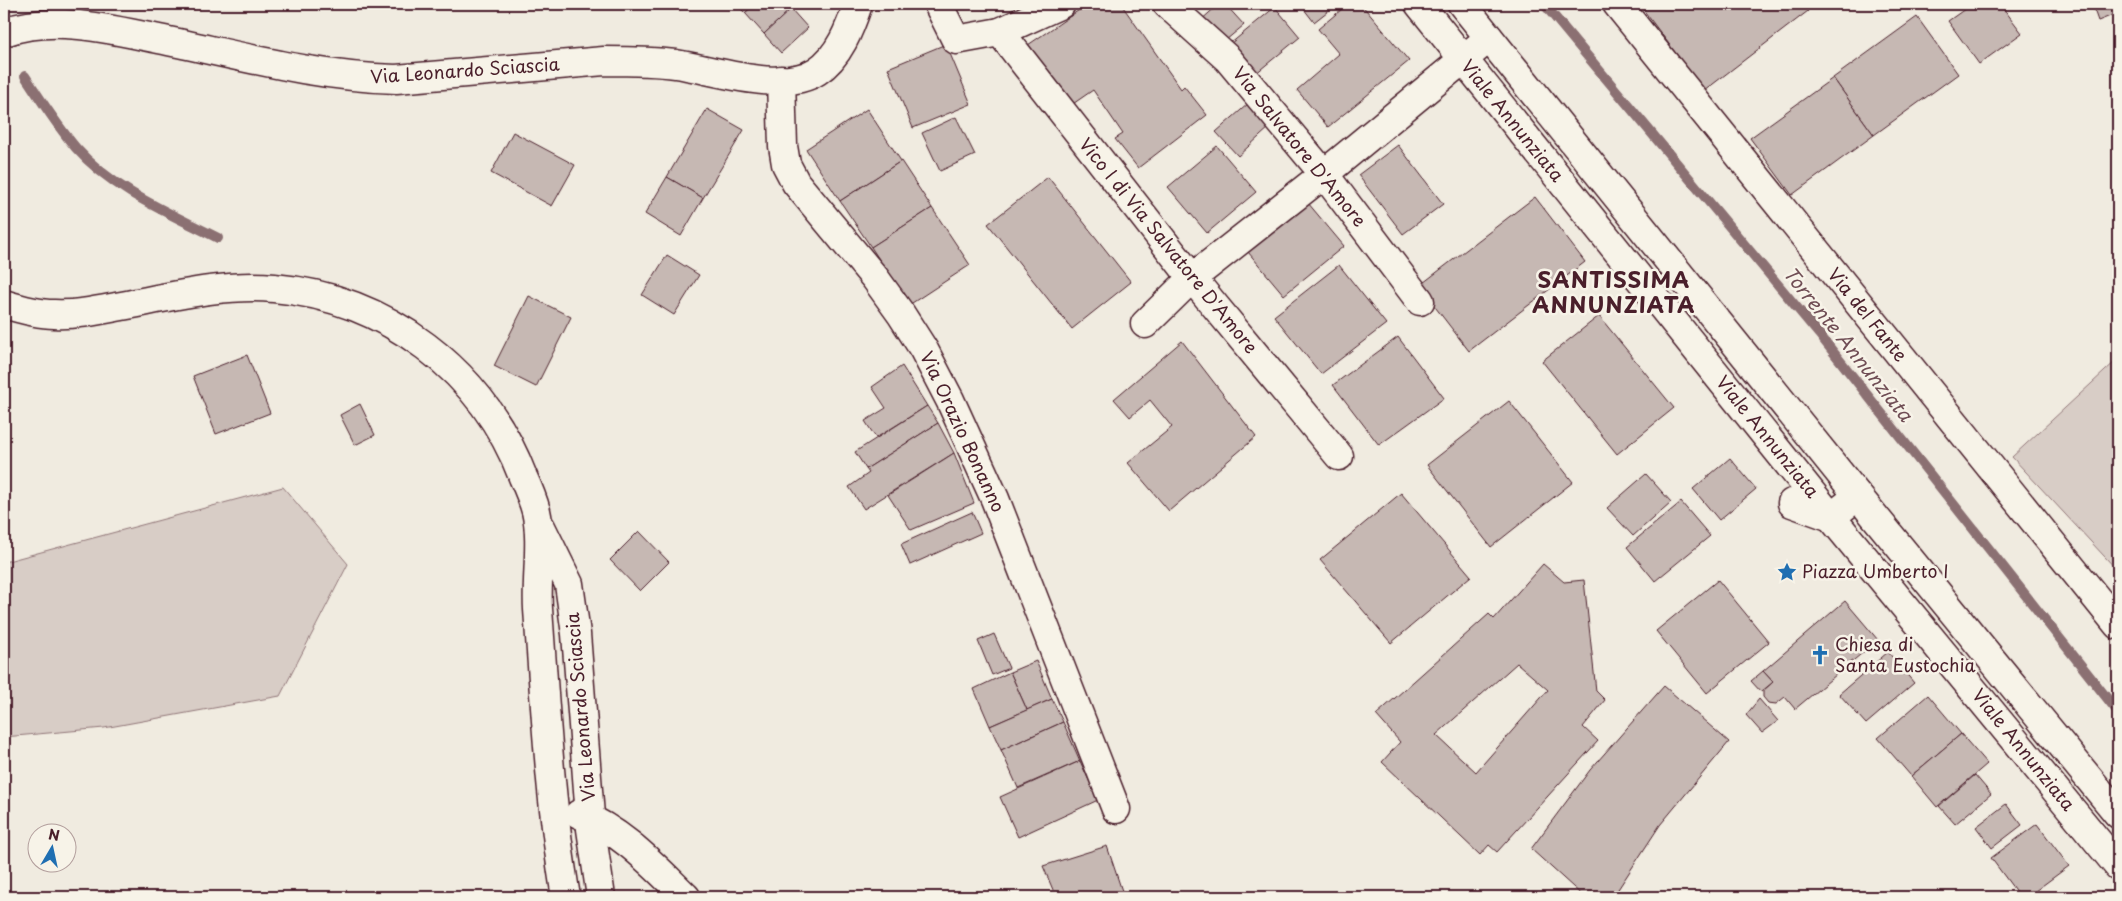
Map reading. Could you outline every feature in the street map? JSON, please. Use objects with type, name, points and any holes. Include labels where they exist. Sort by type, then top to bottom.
[{"type":"street","name":"Via Leonardo Sciascia","points":[[4,32],[51,14],[106,28],[302,69],[364,78],[396,79],[604,61],[635,61],[673,64],[756,79],[781,80],[802,78],[817,71],[831,59],[843,41],[858,4]]},
{"type":"street","points":[[938,4],[956,40],[1000,32],[1061,4]]},
{"type":"street","name":"Via Salvatore D'Amore","points":[[1167,4],[1228,59],[1324,174],[1420,302]]},
{"type":"street","name":"Viale Annunziata","points":[[1418,4],[1831,517],[2118,866]]},
{"type":"street","name":"Viale Annunziata","points":[[1462,4],[1858,496],[2118,814]]},
{"type":"street","name":"Via del Fante","points":[[1617,4],[2118,625]]},
{"type":"street","name":"Vico I di Via Salvatore D'Amore","points":[[1000,32],[1192,278],[1339,456]]},
{"type":"street","points":[[1145,324],[1192,278],[1324,174],[1489,38]]},
{"type":"street","name":"Via Orazio Bonanno","points":[[781,80],[783,146],[786,164],[796,183],[902,314],[924,350],[950,400],[994,499],[1116,809]]},
{"type":"street","name":"Via Leonardo Sciascia","points":[[4,304],[52,314],[80,313],[235,288],[270,287],[303,290],[367,311],[399,328],[429,348],[457,372],[482,400],[516,457],[535,508],[538,522],[538,596],[547,730],[566,897]]},
{"type":"street","points":[[1792,503],[1831,517],[1858,496]]},
{"type":"street","name":"Via Leonardo Sciascia","points":[[538,522],[569,584],[576,634],[590,818],[601,897]]},
{"type":"street","points":[[555,804],[590,818],[621,837],[686,897]]},
{"type":"shaded area","points":[[2118,359],[2118,571],[2012,457]]},
{"type":"shaded area","points":[[283,487],[348,564],[280,696],[104,728],[4,737],[4,562]]},
{"type":"building","points":[[736,4],[755,4],[745,13]]},
{"type":"building","points":[[755,4],[786,4],[791,9],[764,34],[745,13]]},
{"type":"building","points":[[1088,4],[1121,4],[1181,89],[1184,86],[1207,115],[1138,168],[1115,139],[1123,134],[1093,90],[1067,108],[1025,47]]},
{"type":"building","points":[[1219,4],[1225,4],[1244,25],[1220,45],[1199,22]]},
{"type":"building","points":[[1300,4],[1337,4],[1314,22]]},
{"type":"building","points":[[1348,4],[1361,4],[1409,61],[1328,127],[1297,90],[1339,54],[1318,29]]},
{"type":"building","points":[[1639,4],[1803,4],[1808,11],[1704,91]]},
{"type":"building","points":[[1972,4],[2000,4],[2022,33],[1979,64],[1948,21]]},
{"type":"building","points":[[2092,4],[2118,4],[2118,13],[2098,21]]},
{"type":"building","points":[[1275,7],[1300,37],[1255,74],[1230,44]]},
{"type":"building","points":[[791,9],[808,28],[781,53],[764,34]]},
{"type":"building","points":[[1917,17],[1958,74],[1874,135],[1833,78]]},
{"type":"building","points":[[946,44],[971,104],[913,128],[888,68]]},
{"type":"building","points":[[1833,78],[1874,135],[1792,195],[1750,138]]},
{"type":"building","points":[[1249,103],[1270,127],[1238,156],[1216,132]]},
{"type":"building","points":[[707,109],[744,130],[703,198],[667,177]]},
{"type":"building","points":[[867,109],[901,161],[840,201],[806,149]]},
{"type":"building","points":[[956,117],[975,155],[940,171],[922,133]]},
{"type":"building","points":[[513,132],[575,165],[552,206],[491,173]]},
{"type":"building","points":[[1398,145],[1443,204],[1403,234],[1358,175]]},
{"type":"building","points":[[1217,146],[1256,192],[1207,233],[1168,187]]},
{"type":"building","points":[[901,161],[932,208],[871,247],[840,201]]},
{"type":"building","points":[[667,177],[703,198],[681,236],[645,214]]},
{"type":"building","points":[[1048,177],[1131,282],[1072,329],[988,224]]},
{"type":"building","points":[[1535,197],[1585,262],[1469,351],[1419,286]]},
{"type":"building","points":[[1308,203],[1344,246],[1284,295],[1248,252]]},
{"type":"building","points":[[932,208],[970,265],[909,305],[871,247]]},
{"type":"building","points":[[667,255],[699,275],[674,315],[642,295]]},
{"type":"building","points":[[1339,265],[1386,324],[1321,374],[1274,316]]},
{"type":"building","points":[[529,296],[571,317],[536,387],[494,366]]},
{"type":"building","points":[[1599,316],[1674,408],[1617,454],[1542,361]]},
{"type":"building","points":[[1398,337],[1444,398],[1379,445],[1333,385]]},
{"type":"building","points":[[1182,341],[1256,437],[1169,511],[1128,463],[1172,427],[1150,400],[1130,417],[1114,399]]},
{"type":"building","points":[[247,355],[270,413],[216,434],[193,376]]},
{"type":"building","points":[[902,366],[927,406],[876,438],[865,421],[886,408],[872,387]]},
{"type":"building","points":[[1509,401],[1573,482],[1491,547],[1427,465]]},
{"type":"building","points":[[360,404],[375,435],[355,445],[340,415]]},
{"type":"building","points":[[927,406],[938,423],[866,469],[855,452]]},
{"type":"building","points":[[938,423],[954,453],[864,509],[849,487],[869,473],[866,469]]},
{"type":"building","points":[[954,453],[974,503],[911,530],[888,495]]},
{"type":"building","points":[[1730,458],[1756,489],[1719,520],[1693,489]]},
{"type":"building","points":[[1646,474],[1671,502],[1633,536],[1607,508]]},
{"type":"building","points":[[1401,493],[1471,576],[1391,643],[1320,560]]},
{"type":"building","points":[[1681,502],[1710,536],[1655,581],[1627,547]]},
{"type":"building","points":[[972,512],[981,533],[910,565],[901,544]]},
{"type":"building","points":[[639,531],[669,562],[640,591],[610,560]]},
{"type":"building","points":[[1543,564],[1564,582],[1584,580],[1596,691],[1605,700],[1583,727],[1598,741],[1497,852],[1489,845],[1480,855],[1382,762],[1400,742],[1376,715],[1489,614],[1494,619]],"holes":[[[1517,663],[1548,690],[1476,772],[1436,735]]]},
{"type":"building","points":[[1718,580],[1769,642],[1707,693],[1656,631]]},
{"type":"building","name":"Chiesa di Santa Eustochia","points":[[1845,601],[1878,640],[1795,709],[1785,697],[1776,704],[1768,703],[1763,697],[1763,691],[1773,682],[1763,671]]},
{"type":"building","points":[[994,634],[1009,668],[992,675],[978,641]]},
{"type":"building","points":[[1888,652],[1914,683],[1866,724],[1839,694]]},
{"type":"building","points":[[1036,661],[1052,699],[1027,710],[1010,672]]},
{"type":"building","points":[[1763,671],[1773,682],[1761,692],[1751,681]]},
{"type":"building","points":[[1010,672],[1027,710],[990,726],[974,689]]},
{"type":"building","points":[[1664,686],[1729,742],[1660,825],[1613,897],[1584,897],[1531,849],[1590,770]]},
{"type":"building","points":[[1928,695],[1961,734],[1911,776],[1878,738]]},
{"type":"building","points":[[1052,699],[1063,722],[1001,750],[990,726]]},
{"type":"building","points":[[1759,699],[1778,721],[1762,733],[1746,715]]},
{"type":"building","points":[[1063,722],[1080,761],[1018,788],[1001,750]]},
{"type":"building","points":[[1961,734],[1987,764],[1937,807],[1911,776]]},
{"type":"building","points":[[1080,761],[1098,800],[1018,837],[1000,797]]},
{"type":"building","points":[[1975,775],[1991,794],[1955,824],[1939,806]]},
{"type":"building","points":[[2006,804],[2022,825],[1992,848],[1976,827]]},
{"type":"building","points":[[2037,824],[2069,866],[2027,897],[2020,897],[1991,858]]},
{"type":"building","points":[[1107,846],[1124,897],[1056,897],[1043,866]]},
{"type":"waterway","name":"Torrente Annunziata","points":[[1544,4],[1819,334],[2118,712]]},
{"type":"waterway","points":[[25,76],[62,131],[91,163],[142,199],[218,238]]},
{"type":"place","name":"Piazza Umberto I","points":[[1787,572]]},
{"type":"place","name":"Chiesa di Santa Eustochia","points":[[1820,655]]},
{"type":"district","name":"SANTISSIMA ANNUNZIATA","points":[[1614,292]]}]
